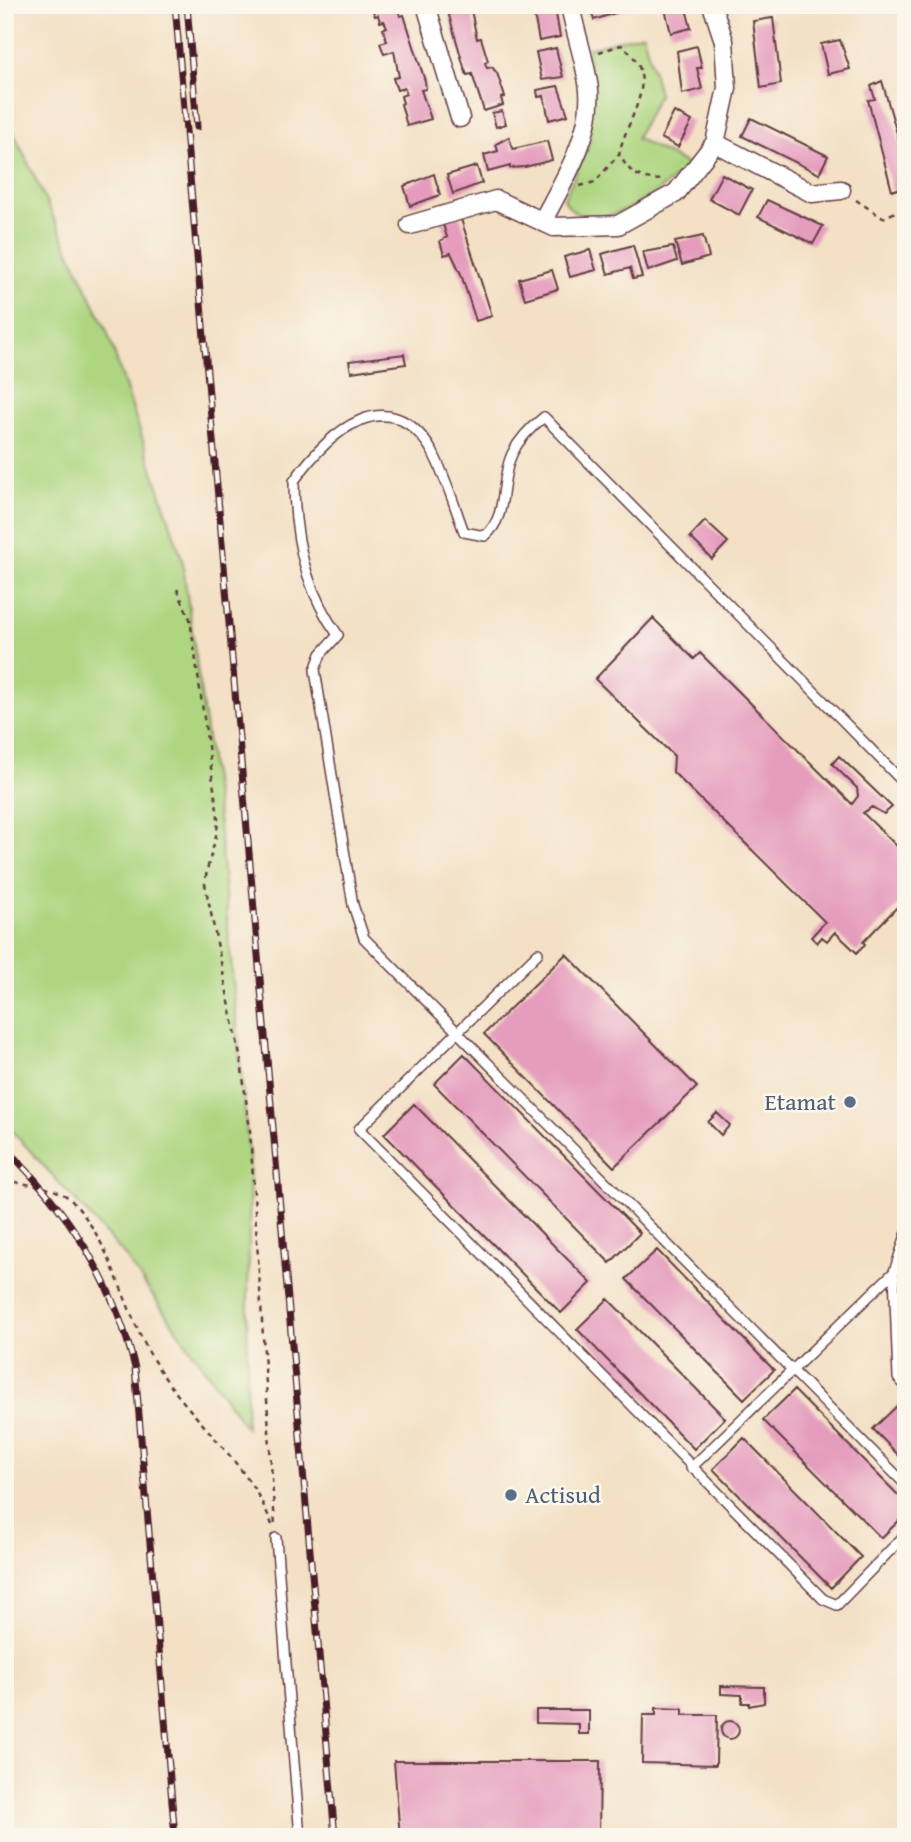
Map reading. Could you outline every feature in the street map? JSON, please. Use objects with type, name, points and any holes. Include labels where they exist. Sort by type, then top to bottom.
[{"type":"street","points":[[426,5],[460,118]]},
{"type":"street","points":[[542,222],[582,139],[588,113],[589,90],[570,5]]},
{"type":"street","points":[[410,225],[496,201],[554,227],[618,225],[676,193],[715,143],[727,88],[724,41],[712,5]]},
{"type":"street","points":[[715,143],[813,193],[841,190]]},
{"type":"lane","points":[[906,785],[544,418],[530,428],[511,455],[496,527],[485,536],[464,532],[430,449],[405,420],[377,414],[348,425],[314,454],[294,481],[299,546],[313,592],[338,635],[321,654],[315,670],[354,905],[364,938],[906,1485]]},
{"type":"lane","points":[[538,953],[359,1129],[822,1599],[837,1605],[906,1534]]},
{"type":"lane","points":[[906,1235],[894,1272],[898,1378],[906,1386]]},
{"type":"lane","points":[[691,1468],[894,1272]]},
{"type":"lane","points":[[276,1538],[300,1837]]},
{"type":"path","points":[[559,188],[595,182],[619,154],[644,86],[633,53],[621,45],[582,57]]},
{"type":"path","points":[[619,154],[628,172],[642,179],[686,181]]},
{"type":"path","points":[[841,190],[883,218],[906,207]]},
{"type":"path","points":[[177,589],[190,619],[218,817],[218,837],[206,869],[205,884],[241,1061],[250,1131],[276,1538]]},
{"type":"path","points":[[5,1180],[62,1194],[79,1212],[117,1277],[155,1364],[253,1489],[276,1538]]},
{"type":"green space","points":[[643,34],[659,94],[636,138],[688,165],[663,187],[627,209],[608,216],[590,217],[575,212],[564,199],[589,144],[588,48]]},
{"type":"green space","points":[[5,114],[107,331],[182,559],[218,817],[250,1169],[246,1428],[122,1252],[5,1123]]},
{"type":"building","points":[[371,5],[397,5],[400,16],[404,15],[425,81],[426,89],[421,90],[431,119],[407,126],[401,104],[401,96],[406,94],[404,88],[397,90],[393,78],[399,77],[394,51],[384,54],[380,43],[387,41],[383,29],[387,27],[384,21],[380,22],[378,15],[375,16]]},
{"type":"building","points":[[446,5],[470,5],[477,39],[481,38],[488,61],[485,63],[487,68],[492,67],[497,73],[505,97],[501,98],[503,105],[484,111],[472,74],[467,75],[464,67]]},
{"type":"building","points":[[525,5],[551,5],[555,8],[560,37],[539,41],[534,14],[527,16]]},
{"type":"building","points":[[590,5],[635,5],[636,6],[594,20]]},
{"type":"building","points":[[664,5],[685,5],[691,28],[671,33]]},
{"type":"building","points":[[773,18],[781,84],[761,88],[753,21]]},
{"type":"building","points":[[840,40],[850,69],[828,74],[821,44]]},
{"type":"building","points":[[697,46],[702,68],[697,68],[702,89],[682,94],[677,51]]},
{"type":"building","points":[[556,48],[563,77],[542,80],[536,52]]},
{"type":"building","points":[[882,81],[906,165],[906,194],[902,195],[900,188],[892,191],[868,100],[875,99],[871,86]]},
{"type":"building","points":[[558,86],[568,115],[549,120],[544,96],[538,97],[537,90]]},
{"type":"building","points":[[502,111],[506,124],[496,127],[492,113]]},
{"type":"building","points":[[674,112],[692,121],[678,147],[661,138]]},
{"type":"building","points":[[751,118],[828,156],[819,174],[742,136]]},
{"type":"building","points":[[509,137],[513,149],[547,141],[552,160],[488,172],[484,155],[498,151],[496,144]]},
{"type":"building","points":[[477,166],[482,183],[453,194],[447,175]]},
{"type":"building","points":[[434,174],[440,195],[410,206],[404,186]]},
{"type":"building","points":[[722,174],[752,190],[739,215],[709,199]]},
{"type":"building","points":[[767,200],[823,226],[813,244],[758,217]]},
{"type":"building","points":[[460,216],[492,316],[476,321],[461,274],[451,253],[444,255],[440,241],[447,237],[442,221]]},
{"type":"building","points":[[703,236],[709,257],[682,265],[675,242]]},
{"type":"building","points":[[633,245],[642,277],[633,279],[630,268],[608,274],[602,254]]},
{"type":"building","points":[[673,247],[677,261],[648,271],[643,252]]},
{"type":"building","points":[[590,250],[596,270],[570,277],[564,257]]},
{"type":"building","points":[[552,270],[558,289],[525,299],[519,279]]},
{"type":"building","points":[[404,354],[406,364],[351,372],[349,361]]},
{"type":"building","points":[[705,521],[728,542],[712,559],[690,537]]},
{"type":"building","points":[[653,618],[694,659],[700,653],[852,804],[858,796],[857,788],[832,764],[839,756],[892,807],[884,814],[872,807],[863,813],[906,855],[906,898],[863,942],[865,944],[857,953],[835,932],[827,941],[822,937],[817,943],[811,937],[825,922],[673,772],[674,756],[595,679]]},
{"type":"building","points":[[566,954],[697,1087],[614,1167],[484,1034]]},
{"type":"building","points":[[464,1054],[640,1233],[610,1263],[434,1084]]},
{"type":"building","points":[[414,1104],[591,1283],[561,1313],[384,1134]]},
{"type":"building","points":[[717,1113],[730,1125],[721,1135],[708,1122]]},
{"type":"building","points":[[657,1250],[774,1370],[744,1399],[626,1279]]},
{"type":"building","points":[[608,1299],[725,1418],[694,1449],[577,1329]]},
{"type":"building","points":[[794,1390],[906,1503],[906,1514],[881,1538],[763,1420]]},
{"type":"building","points":[[903,1400],[906,1402],[906,1463],[873,1429]]},
{"type":"building","points":[[744,1438],[861,1557],[831,1588],[713,1469]]},
{"type":"building","points":[[721,1686],[764,1687],[764,1703],[749,1706],[749,1703],[742,1703],[742,1695],[721,1694]]},
{"type":"building","points":[[656,1708],[683,1709],[683,1715],[717,1715],[716,1765],[642,1763],[643,1715],[656,1715]]},
{"type":"building","points":[[536,1710],[589,1710],[589,1734],[579,1734],[579,1724],[536,1723]]},
{"type":"building","points":[[726,1721],[734,1721],[739,1730],[737,1737],[726,1739],[721,1734],[721,1726]]},
{"type":"building","points":[[394,1761],[600,1761],[599,1837],[400,1837]]},
{"type":"railway","points":[[175,5],[335,1837]]},
{"type":"railway","points":[[187,5],[197,127]]},
{"type":"railway","points":[[5,1148],[49,1197],[86,1249],[114,1305],[135,1368],[175,1837]]},
{"type":"place","name":"Etamat","points":[[850,1102]]},
{"type":"place","name":"Actisud","points":[[511,1495]]}]
